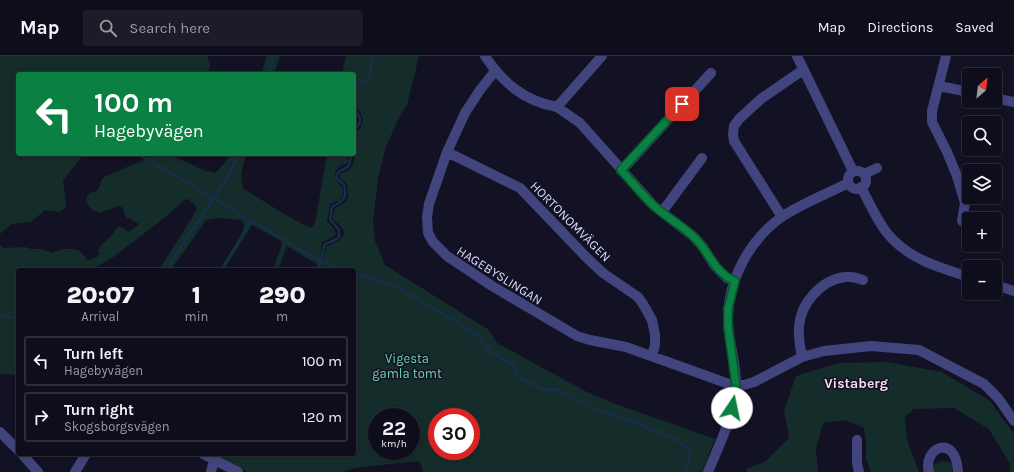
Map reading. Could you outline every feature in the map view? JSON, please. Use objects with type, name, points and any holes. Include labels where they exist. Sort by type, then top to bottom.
[{"type":"street","points":[[485,56],[495,71],[526,97],[533,101],[557,107],[580,123],[654,206],[693,236],[703,247],[714,265],[727,278],[735,281]]},
{"type":"street","points":[[557,107],[602,56]]},
{"type":"street","points":[[797,56],[853,171]]},
{"type":"street","points":[[946,56],[932,111],[932,122],[957,176],[966,203],[964,212]]},
{"type":"street","points":[[782,217],[737,145],[733,134],[736,123],[747,111],[768,94],[803,70]]},
{"type":"street","name":"HAGEBYSLINGAN","points":[[495,71],[465,113],[447,152],[429,204],[427,224],[430,238],[447,256],[492,286],[577,336],[626,347],[725,383],[736,385]]},
{"type":"street","points":[[621,170],[711,73]]},
{"type":"street","points":[[939,86],[962,91]]},
{"type":"street","points":[[1002,99],[1014,102]]},
{"type":"street","name":"HORTONOMVÄGEN","points":[[447,152],[520,188],[585,256],[604,273],[638,297],[652,320],[655,345],[652,356]]},
{"type":"street","points":[[662,212],[702,158]]},
{"type":"street","points":[[864,174],[877,168]]},
{"type":"street","points":[[853,171],[859,171],[864,174],[866,181],[861,187],[855,189],[848,183],[848,177],[853,171]]},
{"type":"street","points":[[708,472],[729,418],[736,385],[729,337],[728,318],[730,299],[740,268],[751,248],[765,232],[782,217],[792,210],[848,183]]},
{"type":"street","points":[[861,187],[886,232],[904,250],[921,261],[962,274]]},
{"type":"street","points":[[802,357],[799,326],[801,316],[812,295],[819,289],[837,279],[846,276],[863,280]]},
{"type":"street","points":[[1002,287],[1014,290]]},
{"type":"street","points":[[736,385],[744,385],[754,382],[802,357],[824,351],[871,346],[919,350],[984,384],[998,398],[1014,421]]},
{"type":"street","points":[[0,432],[16,448]]},
{"type":"street","points":[[857,440],[857,463],[859,472]]},
{"type":"street","points":[[929,472],[928,463],[931,454],[944,448],[950,450],[955,455],[958,462],[958,472]]},
{"type":"street","points":[[24,456],[38,472]]},
{"type":"street","points":[[75,472],[85,456]]},
{"type":"street","points":[[207,456],[238,472]]},
{"type":"street","points":[[212,472],[214,460]]},
{"type":"green space","points":[[0,56],[207,56],[210,66],[208,72],[16,72],[16,156],[82,156],[63,180],[66,203],[65,208],[60,212],[45,210],[31,222],[11,224],[0,234]]},
{"type":"green space","points":[[267,56],[280,56],[275,72],[262,72]]},
{"type":"green space","name":"Vigesta gamla tomt","points":[[346,56],[419,56],[407,105],[402,112],[386,146],[378,178],[373,222],[375,241],[385,265],[489,330],[497,343],[585,391],[613,403],[715,439],[702,472],[423,472],[420,461],[354,468],[344,472],[247,472],[218,456],[356,456],[356,268],[316,268],[317,265],[315,263],[287,246],[279,268],[274,268],[282,244],[281,241],[252,225],[225,268],[221,268],[238,241],[244,225],[241,220],[218,218],[206,220],[172,268],[160,268],[197,210],[195,205],[188,199],[184,200],[167,216],[112,258],[96,267],[16,268],[16,375],[0,374],[0,246],[3,248],[25,247],[31,249],[41,249],[52,253],[63,249],[79,250],[87,261],[101,254],[98,252],[99,248],[120,226],[129,232],[139,224],[126,217],[122,207],[118,206],[100,213],[94,211],[87,203],[87,197],[90,193],[98,190],[104,177],[146,159],[150,156],[173,156],[206,171],[215,173],[225,163],[229,156],[246,156],[241,176],[244,189],[291,218],[311,228],[315,223],[327,156],[348,156],[348,163],[338,167],[335,173],[335,177],[343,190],[343,194],[340,200],[330,204],[327,221],[334,229],[336,235],[322,242],[320,261],[322,260],[326,247],[338,241],[344,235],[342,228],[332,219],[335,208],[346,202],[348,197],[347,184],[340,178],[340,173],[344,173],[352,167],[354,156],[356,156],[356,131],[360,127],[363,119],[360,112],[356,109],[356,91],[358,87],[356,86],[356,72],[342,72]]},
{"type":"green space","points":[[887,362],[942,372],[990,401],[1014,434],[1014,472],[1010,472],[1010,464],[989,429],[954,408],[914,409],[905,417],[907,440],[919,472],[871,472],[866,459],[864,428],[845,420],[823,423],[816,449],[818,472],[747,472],[746,469],[765,462],[789,438],[784,410],[796,376],[838,363]]},
{"type":"green space","points":[[942,461],[952,464],[952,472],[934,472],[932,466]]},
{"type":"waterway","points":[[269,72],[274,56]]},
{"type":"waterway","points":[[356,86],[358,84],[368,80],[374,56]]},
{"type":"waterway","points":[[356,112],[360,120],[359,125],[356,128]]},
{"type":"waterway","points":[[141,156],[320,261],[318,268]]},
{"type":"waterway","points":[[167,268],[229,175],[238,156]]},
{"type":"waterway","points":[[337,268],[320,261],[325,244],[339,237],[339,230],[330,219],[332,207],[345,197],[344,185],[337,178],[337,175],[338,172],[349,165],[350,156]]},
{"type":"waterway","points":[[222,268],[251,221]]},
{"type":"waterway","points":[[356,274],[397,287],[471,331],[477,335],[492,352],[514,366],[521,380],[533,384],[542,390],[558,390],[594,408],[671,436],[684,445],[689,452],[690,456],[685,472]]},
{"type":"waterway","points":[[0,316],[16,318]]},
{"type":"district","name":"Vistaberg","points":[[856,383]]},
{"type":"route","points":[[682,104],[621,170],[654,206],[693,236],[703,247],[714,265],[721,273],[727,278],[735,281],[728,309],[729,337],[736,385],[732,408]]}]
